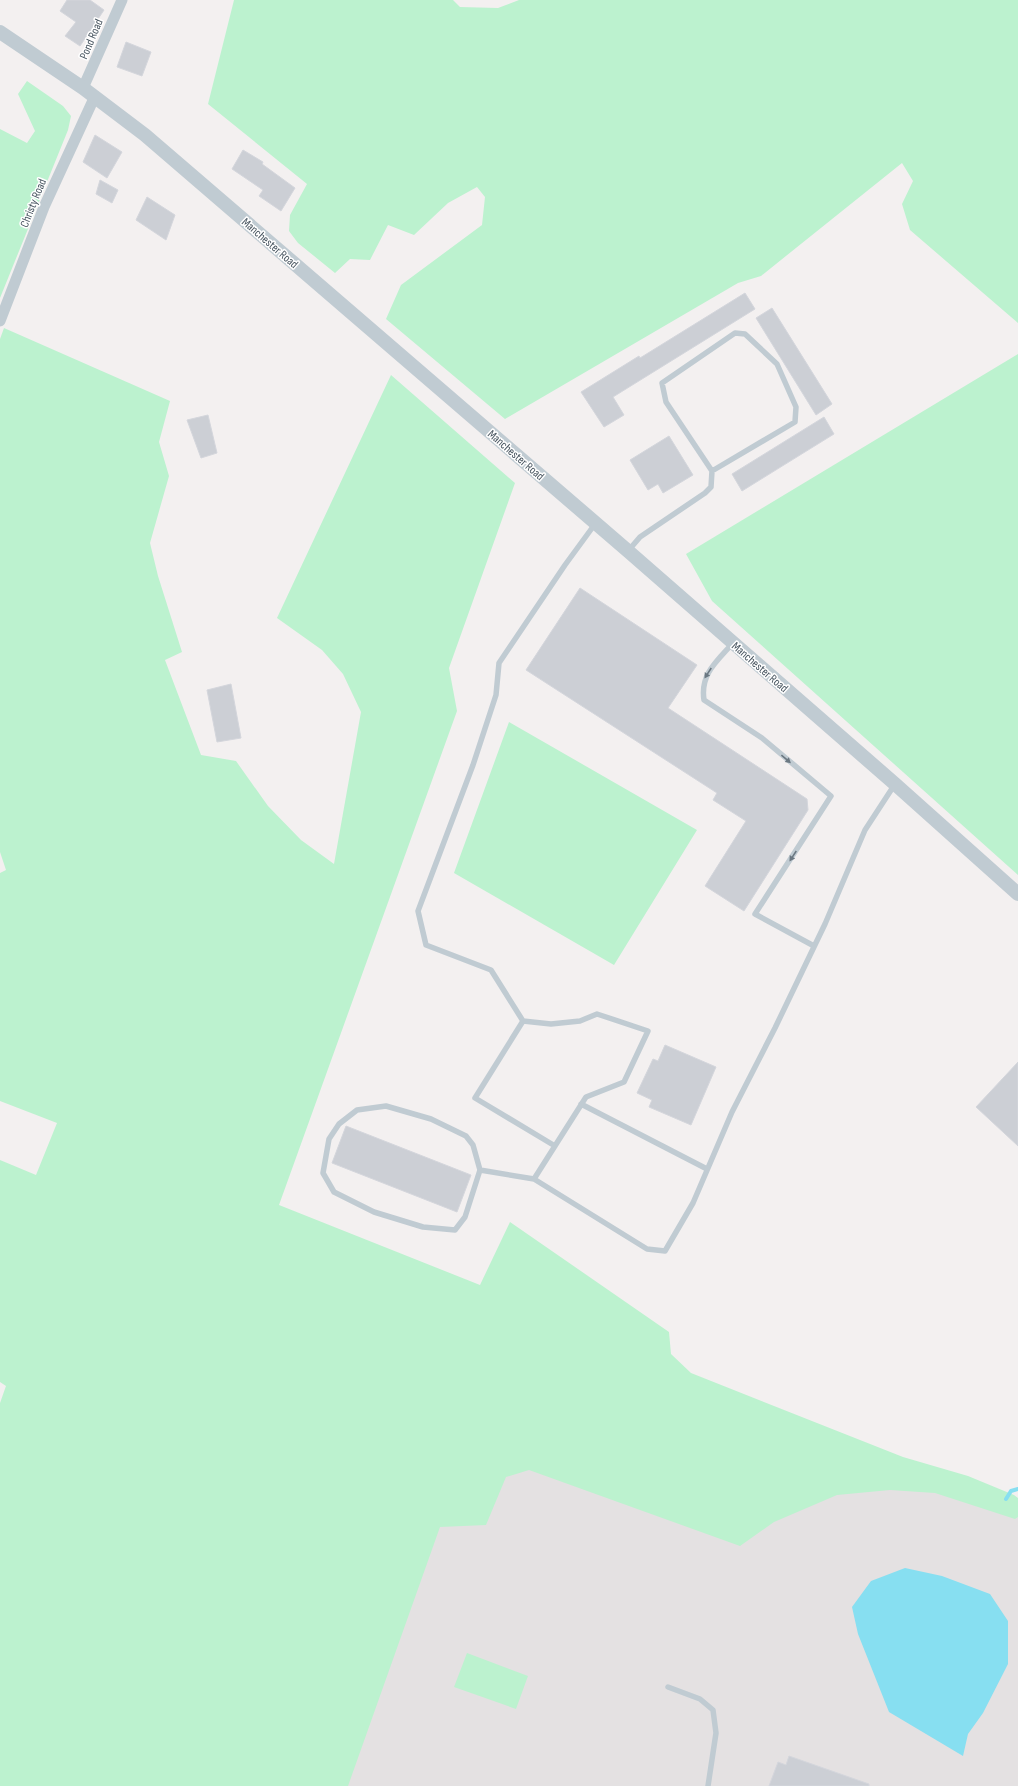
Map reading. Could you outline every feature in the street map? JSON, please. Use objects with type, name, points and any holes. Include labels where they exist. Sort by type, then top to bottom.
[{"type":"street","name":"Pond Road","points":[[89,92],[122,0]]},
{"type":"street","name":"Manchester Road","points":[[0,32],[89,92],[145,135],[628,551],[895,784],[1018,894]]},
{"type":"street","name":"Christy Road","points":[[0,321],[89,92]]},
{"type":"lane","points":[[628,551],[640,538],[705,493],[711,487],[712,471],[666,402],[662,383],[736,334],[745,334],[777,364],[796,406],[795,422],[712,471]]},
{"type":"lane","points":[[523,1021],[491,970],[426,945],[418,911],[478,751],[496,695],[499,663],[565,565],[595,524]]},
{"type":"lane","points":[[733,643],[704,679],[702,690],[704,700],[762,738],[831,796],[755,914],[814,946]]},
{"type":"lane","points":[[480,1170],[534,1179],[647,1249],[665,1251],[693,1203],[732,1112],[775,1028],[814,946],[865,830],[895,784]]},
{"type":"lane","points":[[523,1021],[551,1024],[580,1021],[597,1014],[648,1031],[624,1082],[586,1097],[534,1179]]},
{"type":"lane","points":[[523,1021],[475,1098],[555,1146]]},
{"type":"lane","points":[[581,1104],[707,1169]]},
{"type":"lane","points":[[386,1106],[431,1119],[466,1136],[473,1145],[480,1170],[465,1217],[454,1230],[424,1227],[374,1212],[334,1192],[323,1173],[329,1139],[339,1124],[357,1110],[386,1106]]},
{"type":"lane","points":[[668,1687],[700,1699],[713,1710],[716,1733],[708,1786]]},
{"type":"shaded area","points":[[500,1307],[1018,1504],[1018,1786],[321,1786]]},
{"type":"green space","points":[[234,0],[453,0],[460,7],[498,8],[519,0],[1018,0],[1018,323],[910,230],[902,204],[913,181],[902,163],[761,276],[738,283],[505,419],[386,319],[401,285],[482,225],[485,197],[477,187],[448,203],[414,235],[388,225],[370,260],[350,259],[335,273],[298,243],[289,231],[290,215],[307,184],[208,104]]},
{"type":"green space","points":[[27,81],[63,106],[71,116],[68,130],[0,298],[0,129],[27,143],[35,131],[18,94]]},
{"type":"green space","points":[[4,328],[170,401],[159,442],[169,476],[150,543],[158,576],[182,652],[165,660],[201,755],[236,761],[268,806],[301,840],[334,864],[361,712],[343,674],[322,650],[277,618],[391,375],[515,483],[449,668],[457,711],[279,1205],[480,1285],[510,1222],[669,1332],[671,1354],[691,1373],[903,1457],[968,1476],[1014,1495],[1018,1498],[1018,1517],[1015,1519],[935,1493],[890,1490],[837,1495],[774,1522],[740,1546],[529,1470],[506,1477],[486,1525],[440,1527],[348,1786],[0,1786],[0,1403],[6,1386],[0,1382],[0,1160],[36,1175],[57,1123],[0,1101],[0,873],[6,870],[0,852],[0,339]]},
{"type":"green space","points":[[1018,354],[1018,875],[712,601],[686,554]]},
{"type":"green space","points":[[509,722],[697,830],[614,965],[454,873]]},
{"type":"green space","points":[[467,1653],[528,1676],[516,1709],[454,1687]]},
{"type":"water","points":[[905,1568],[942,1576],[990,1594],[1008,1621],[1008,1664],[983,1713],[968,1734],[963,1756],[889,1712],[858,1634],[852,1607],[871,1581]]},
{"type":"building","points":[[67,0],[90,0],[104,10],[80,46],[65,36],[76,22],[60,11]]},
{"type":"building","points":[[126,42],[151,52],[142,76],[117,67]]},
{"type":"building","points":[[95,135],[122,152],[107,178],[83,162]]},
{"type":"building","points":[[243,150],[263,162],[262,164],[295,188],[281,211],[259,196],[263,190],[232,169]]},
{"type":"building","points":[[100,180],[118,190],[112,203],[96,194]]},
{"type":"building","points":[[147,197],[175,215],[166,240],[136,220]]},
{"type":"building","points":[[745,293],[755,309],[613,397],[624,415],[604,427],[581,392],[639,356],[640,358]]},
{"type":"building","points":[[772,308],[832,404],[816,415],[756,318]]},
{"type":"building","points":[[208,415],[217,453],[201,458],[187,420]]},
{"type":"building","points":[[824,417],[834,434],[742,491],[732,474]]},
{"type":"building","points":[[669,436],[693,475],[663,493],[658,484],[648,490],[630,460]]},
{"type":"building","points":[[580,588],[697,665],[668,708],[807,799],[808,810],[744,911],[705,886],[746,821],[713,800],[717,793],[526,670]]},
{"type":"building","points":[[231,684],[241,738],[217,742],[207,690]]},
{"type":"building","points":[[665,1045],[716,1067],[691,1125],[649,1107],[652,1100],[637,1093],[653,1059],[658,1061]]},
{"type":"building","points":[[1018,1062],[1018,1146],[976,1107]]},
{"type":"building","points":[[346,1126],[471,1175],[457,1212],[332,1163]]},
{"type":"building","points":[[789,1756],[869,1784],[869,1786],[769,1786],[778,1762],[786,1765]]},
{"type":"waterway","points":[[1006,1499],[1011,1491],[1018,1489]]}]
